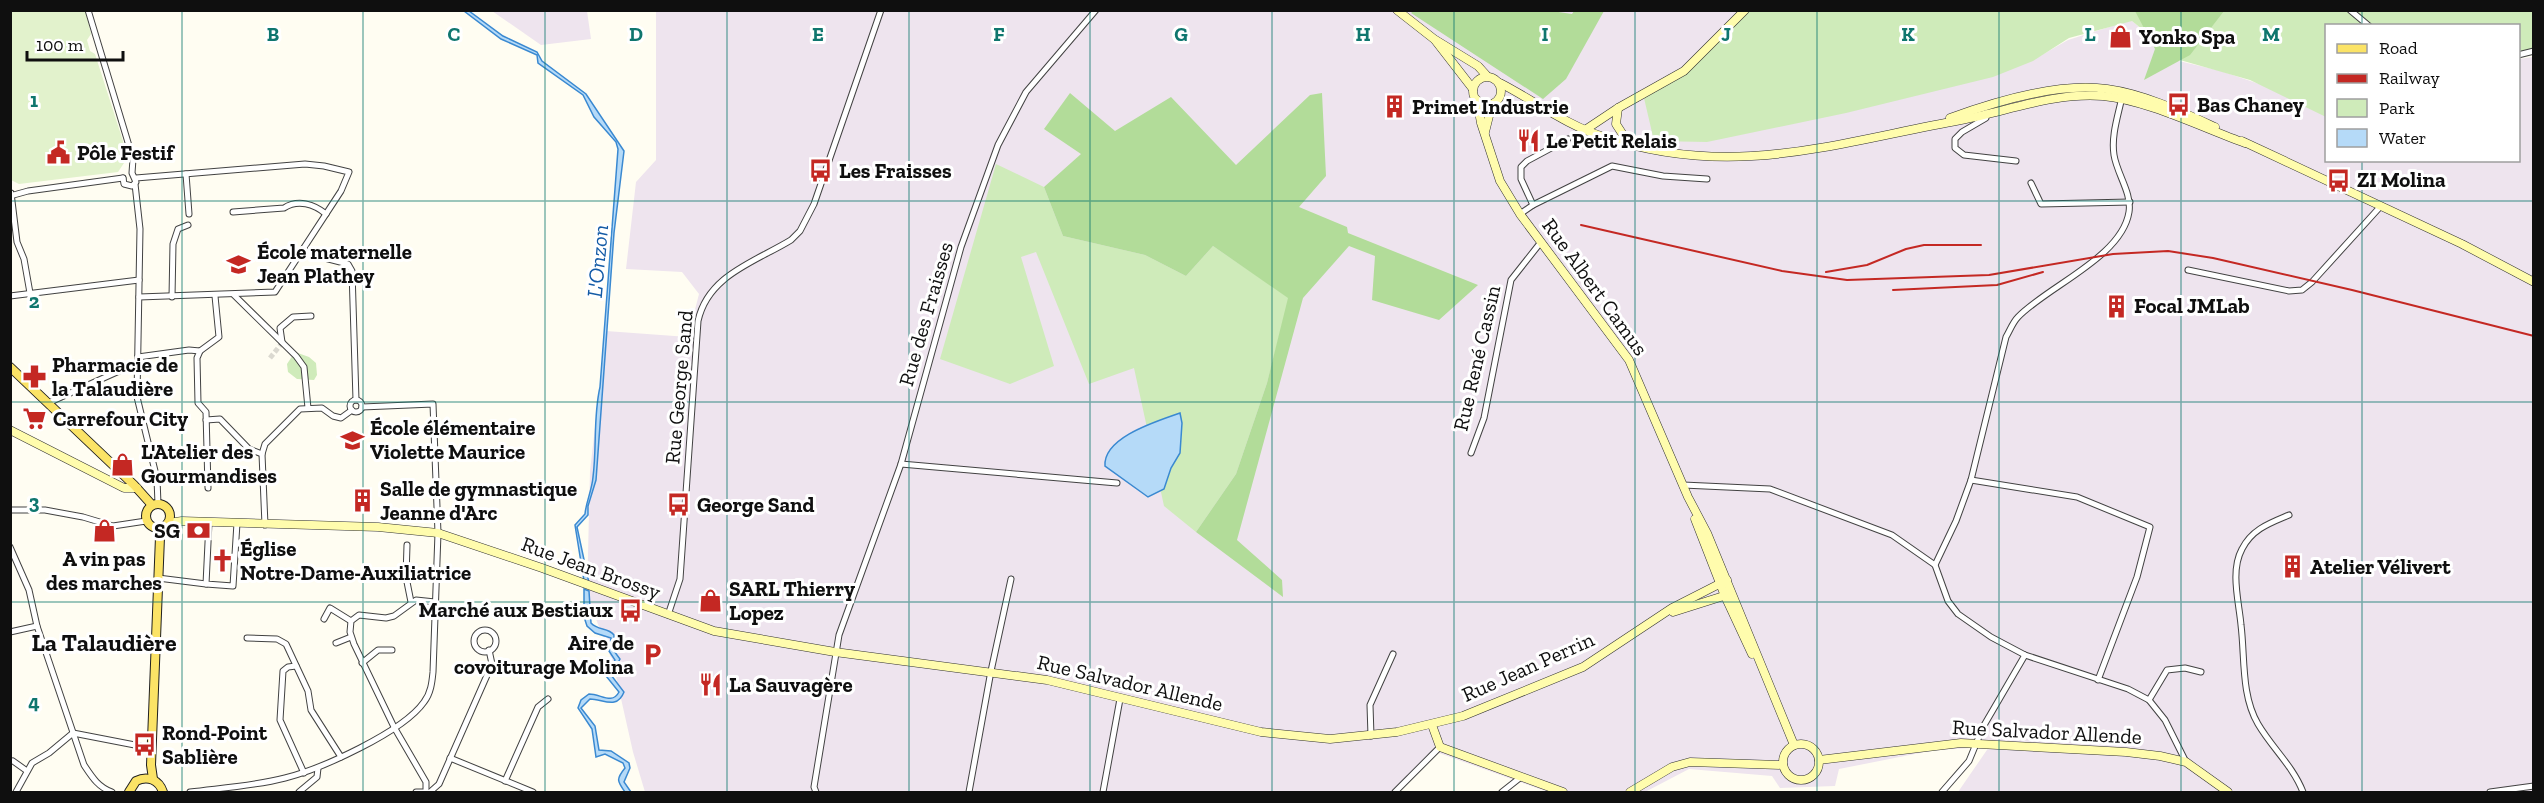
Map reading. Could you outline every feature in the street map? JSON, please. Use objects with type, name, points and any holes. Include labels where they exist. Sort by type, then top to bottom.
[{"type":"main road","points":[[10,367],[135,487],[155,504],[167,508],[158,578],[151,765],[153,779],[163,792]]},
{"type":"main road","points":[[155,504],[146,510],[146,521],[154,528],[167,522]]},
{"type":"main road","points":[[129,792],[136,781],[141,778],[153,779]]},
{"type":"street","points":[[88,10],[133,159],[140,228],[137,397],[157,479],[155,504]]},
{"type":"street","name":"Rue George Sand","points":[[668,615],[680,579],[700,310],[705,299],[720,282],[791,240],[800,231],[814,204],[881,10]]},
{"type":"street","name":"Rue des Fraisses","points":[[816,792],[814,787],[839,635],[901,464],[961,247],[998,145],[1026,92],[1096,10]]},
{"type":"street","points":[[1397,10],[1434,39],[1478,66],[1487,76],[1585,130],[1630,145],[1682,156],[1752,157],[1836,146],[2051,99],[2085,95],[2122,96]]},
{"type":"street","points":[[1585,130],[1618,108],[1684,71],[1745,10]]},
{"type":"street","points":[[2350,10],[2365,24]]},
{"type":"street","points":[[1434,39],[1473,88],[1477,100],[1482,104],[1492,104],[1500,98],[1518,94]]},
{"type":"street","points":[[1473,88],[1478,80],[1487,76]]},
{"type":"street","points":[[1500,83],[1502,91],[1500,98]]},
{"type":"street","points":[[2016,162],[1964,155],[1955,148],[1955,139],[1986,113],[2065,90],[2094,88],[2122,96],[2245,143],[2462,244],[2534,282]]},
{"type":"street","points":[[1935,565],[1956,521],[1971,480],[2006,337],[2017,318],[2100,256],[2116,241],[2125,224],[2130,202],[2114,158],[2112,142],[2122,96]]},
{"type":"street","name":"Rue Albert Camus","points":[[1477,100],[1500,180],[1520,214],[1629,360],[1794,745]]},
{"type":"street","points":[[1485,134],[1492,104]]},
{"type":"street","points":[[1618,108],[1616,124],[1630,145]]},
{"type":"street","points":[[1533,205],[1521,179],[1521,167],[1527,161],[1568,139]]},
{"type":"street","points":[[30,293],[24,259],[17,242],[11,195],[123,178],[127,173],[134,178],[305,164],[349,172],[341,191],[275,292],[139,297]]},
{"type":"street","points":[[1520,214],[1533,205],[1612,166],[1663,176],[1707,179]]},
{"type":"street","points":[[186,174],[189,214]]},
{"type":"street","points":[[123,178],[125,186],[132,186],[134,178]]},
{"type":"street","points":[[2031,183],[2041,204],[2130,202]]},
{"type":"street","points":[[233,212],[284,208],[288,205],[308,203],[317,206],[326,214]]},
{"type":"street","points":[[2188,270],[2289,291],[2302,290],[2327,267],[2380,207]]},
{"type":"street","points":[[172,297],[173,244],[178,229],[188,225]]},
{"type":"street","name":"Rue René Cassin","points":[[1471,453],[1484,418],[1511,280],[1541,242]]},
{"type":"street","points":[[303,249],[313,255],[348,264],[352,271],[356,400]]},
{"type":"street","points":[[10,296],[140,280]]},
{"type":"street","points":[[234,295],[304,367],[308,408]]},
{"type":"street","points":[[208,488],[206,412],[198,403],[197,358],[200,351],[219,337],[215,296]]},
{"type":"street","points":[[282,343],[280,328],[294,317],[311,316]]},
{"type":"street","points":[[48,403],[138,360],[189,350],[200,351]]},
{"type":"street","points":[[356,400],[362,407]]},
{"type":"street","points":[[352,410],[351,404],[356,400]]},
{"type":"street","points":[[190,792],[265,782],[318,768],[394,727],[416,711],[429,693],[433,672],[438,533],[433,404],[362,407]]},
{"type":"street","points":[[352,410],[359,412],[362,407]]},
{"type":"street","points":[[265,525],[262,454],[265,444],[300,409],[322,408],[333,416],[341,418],[352,410]]},
{"type":"street","points":[[206,420],[220,419],[249,449],[262,454]]},
{"type":"street","points":[[10,430],[124,488],[135,487]]},
{"type":"street","points":[[901,464],[1117,483]]},
{"type":"street","points":[[1971,480],[2077,497],[2150,527],[2137,577],[2098,680]]},
{"type":"street","points":[[1683,485],[1770,489],[1892,535],[1935,565],[1948,601],[1958,614],[1991,637],[2025,655],[2128,689],[2149,700],[2165,720],[2186,762]]},
{"type":"street","points":[[10,510],[45,510],[83,517],[113,526],[146,521]]},
{"type":"street","points":[[2289,515],[2252,534],[2241,551],[2236,574],[2237,597],[2248,697],[2258,723],[2297,778],[2302,792]]},
{"type":"street","name":"Rue Jean Brossy","points":[[167,522],[378,527],[438,533],[542,568],[668,615]]},
{"type":"street","points":[[206,584],[208,522]]},
{"type":"street","points":[[158,578],[233,586],[237,523]]},
{"type":"street","points":[[407,545],[406,578],[411,602]]},
{"type":"street","points":[[10,547],[29,590],[37,626],[84,765],[93,779],[104,789],[112,792]]},
{"type":"street","points":[[969,792],[991,671],[1011,579]]},
{"type":"street","name":"Rue Jean Perrin","points":[[1431,725],[1463,716],[1583,667],[1699,593],[1724,582]]},
{"type":"street","name":"Rue Jean Perrin","points":[[1666,614],[1729,595]]},
{"type":"street","points":[[351,621],[359,615],[386,618],[394,616],[416,600],[435,602]]},
{"type":"street","points":[[324,619],[330,608],[351,621]]},
{"type":"street","name":"Rue Salvador Allende","points":[[668,615],[724,633],[835,652],[1047,680],[1271,733],[1330,739],[1371,736],[1431,725]]},
{"type":"street","points":[[351,621],[351,637],[362,663],[394,727],[426,782],[427,792]]},
{"type":"street","points":[[10,632],[37,626]]},
{"type":"street","points":[[481,631],[490,632],[495,638],[494,645],[489,650],[480,650],[475,645],[475,635],[481,631]]},
{"type":"street","points":[[336,643],[351,637]]},
{"type":"street","points":[[247,638],[277,639],[286,644],[308,691],[311,710],[341,757]]},
{"type":"street","points":[[362,663],[378,650],[392,650]]},
{"type":"street","points":[[416,792],[427,792],[439,784],[492,664],[489,650]]},
{"type":"street","points":[[1371,736],[1370,705],[1393,654]]},
{"type":"street","points":[[1942,792],[1969,761],[1983,728],[2025,655]]},
{"type":"street","points":[[296,666],[288,667],[283,671],[280,720],[304,773]]},
{"type":"street","points":[[2149,700],[2168,670],[2185,668],[2200,672]]},
{"type":"street","points":[[505,781],[538,707],[548,699]]},
{"type":"street","points":[[1103,792],[1120,699]]},
{"type":"street","points":[[1431,725],[1440,747],[1563,792]]},
{"type":"street","points":[[73,733],[140,746]]},
{"type":"street","points":[[16,792],[32,763],[49,753],[73,733]]},
{"type":"street","name":"Rue Salvador Allende","points":[[1819,760],[1961,743],[2126,752],[2186,762],[2228,792]]},
{"type":"street","points":[[1794,745],[1810,746],[1819,760],[1816,772],[1806,779],[1794,779],[1785,771],[1783,765],[1785,753],[1794,745]]},
{"type":"street","points":[[1395,792],[1440,747]]},
{"type":"street","points":[[450,758],[533,792]]},
{"type":"street","points":[[11,762],[27,771]]},
{"type":"street","points":[[1630,792],[1672,766],[1690,762],[1783,765]]},
{"type":"street","points":[[299,792],[317,777],[318,768]]},
{"type":"street","points":[[1502,792],[1521,777]]},
{"type":"street","points":[[2490,792],[2534,786]]},
{"type":"shaded area","points":[[492,11],[587,11],[591,39],[541,45]]},
{"type":"shaded area","points":[[656,11],[1748,11],[1685,75],[1644,98],[2031,61],[2068,40],[2131,20],[2179,61],[2221,71],[2277,90],[2325,114],[2325,162],[2520,162],[2520,59],[2533,57],[2533,792],[1958,792],[1989,747],[1935,750],[1839,769],[1835,786],[1780,788],[1772,776],[1689,769],[1645,792],[1548,792],[1436,752],[1394,792],[645,792],[633,752],[613,663],[587,596],[590,471],[606,331],[688,337],[699,294],[682,272],[626,269],[636,182],[656,160]]},
{"type":"green space","points":[[1414,10],[1545,10],[1572,14],[1574,11],[1604,11],[1566,79],[1543,99],[1411,13]]},
{"type":"green space","points":[[10,11],[86,11],[91,34],[87,40],[90,51],[95,54],[123,141],[126,160],[118,172],[19,184],[11,180]]},
{"type":"green space","points":[[1748,11],[2533,11],[2533,52],[2520,58],[2520,24],[2325,24],[2325,117],[2250,80],[2180,60],[2132,21],[2069,38],[2033,61],[1993,77],[1846,113],[1707,142],[1654,141],[1644,98],[1685,75]]},
{"type":"green space","points":[[2135,11],[2224,11],[2190,55],[2144,80],[2155,49]]},
{"type":"green space","points":[[1070,93],[1115,131],[1171,97],[1236,165],[1310,95],[1322,93],[1326,176],[1299,207],[1347,227],[1348,233],[1478,285],[1439,320],[1372,300],[1375,256],[1349,246],[1303,298],[1237,540],[1282,580],[1283,597],[1196,532],[1236,474],[1267,383],[1288,298],[1213,246],[1186,276],[1145,255],[1063,236],[1044,187],[1081,154],[1044,129]]},
{"type":"green space","points":[[996,164],[1044,187],[1063,236],[1145,255],[1186,276],[1213,246],[1289,298],[1267,383],[1236,474],[1196,532],[1164,506],[1134,368],[1089,384],[1036,252],[1021,257],[1054,366],[1010,384],[940,359]]},
{"type":"green space","points":[[295,352],[309,357],[316,363],[317,375],[314,380],[297,379],[288,372],[287,364]]},
{"type":"water","points":[[464,11],[469,11],[503,36],[537,52],[542,61],[586,94],[624,151],[614,233],[596,480],[588,506],[588,515],[577,527],[589,583],[584,581],[575,525],[585,514],[593,477],[618,149],[616,142],[594,117],[583,95],[538,63],[537,55],[501,39]]},
{"type":"water","points":[[1180,413],[1182,423],[1180,453],[1171,468],[1164,489],[1148,497],[1105,466],[1107,456],[1122,439],[1146,426]]},
{"type":"water","points":[[584,589],[589,591],[591,623],[614,635],[614,651],[620,659],[611,675],[624,692],[618,701],[590,699],[581,708],[595,726],[599,750],[611,751],[629,763],[630,768],[624,782],[631,792],[625,792],[619,782],[620,775],[625,768],[623,763],[605,754],[596,757],[592,729],[578,708],[581,700],[589,694],[613,698],[619,692],[606,676],[615,660],[609,651],[611,638],[595,633],[587,626],[584,617]]},
{"type":"tunnel","points":[[270,358],[282,343]]},
{"type":"railway","points":[[1581,225],[1782,271],[1847,280],[1989,275],[2113,254],[2168,251],[2213,258],[2352,290],[2534,336]]},
{"type":"railway","points":[[1826,272],[1867,265],[1906,249],[1924,245],[1981,245]]},
{"type":"railway","points":[[1893,290],[1997,285],[2043,272]]},
{"type":"place","name":"Yonko Spa","points":[[2121,37]]},
{"type":"place","name":"Bas Chaney","points":[[2179,105]]},
{"type":"place","name":"Primet Industrie","points":[[1394,107]]},
{"type":"place","name":"Le Petit Relais","points":[[1528,141]]},
{"type":"place","name":"Pôle Festif","points":[[59,153]]},
{"type":"place","name":"Les Fraisses","points":[[821,171]]},
{"type":"place","name":"ZI Molina","points":[[2339,180]]},
{"type":"place","name":"École maternelle Jean Plathey","points":[[239,264]]},
{"type":"place","name":"Focal JMLab","points":[[2116,306]]},
{"type":"place","name":"Pharmacie de la Talaudière","points":[[34,377]]},
{"type":"place","name":"Carrefour City","points":[[35,419]]},
{"type":"place","name":"École élémentaire Violette Maurice","points":[[352,440]]},
{"type":"place","name":"L'Atelier des Gourmandises","points":[[123,464]]},
{"type":"place","name":"Salle de gymnastique Jeanne d'Arc","points":[[362,501]]},
{"type":"place","name":"George Sand","points":[[679,505]]},
{"type":"place","name":"A vin pas des marches","points":[[104,531]]},
{"type":"place","name":"SG","points":[[198,531]]},
{"type":"place","name":"Église Notre-Dame-Auxiliatrice","points":[[222,561]]},
{"type":"place","name":"Atelier Vélivert","points":[[2292,567]]},
{"type":"place","name":"SARL Thierry Lopez","points":[[711,601]]},
{"type":"place","name":"Marché aux Bestiaux","points":[[631,610]]},
{"type":"place","name":"Aire de covoiturage Molina","points":[[652,655]]},
{"type":"place","name":"La Sauvagère","points":[[711,685]]},
{"type":"place","name":"Rond-Point Sablière","points":[[144,745]]},
{"type":"district","name":"La Talaudière","points":[[104,643]]},
{"type":"water label","name":"L'Onzon","points":[[597,261]]}]
